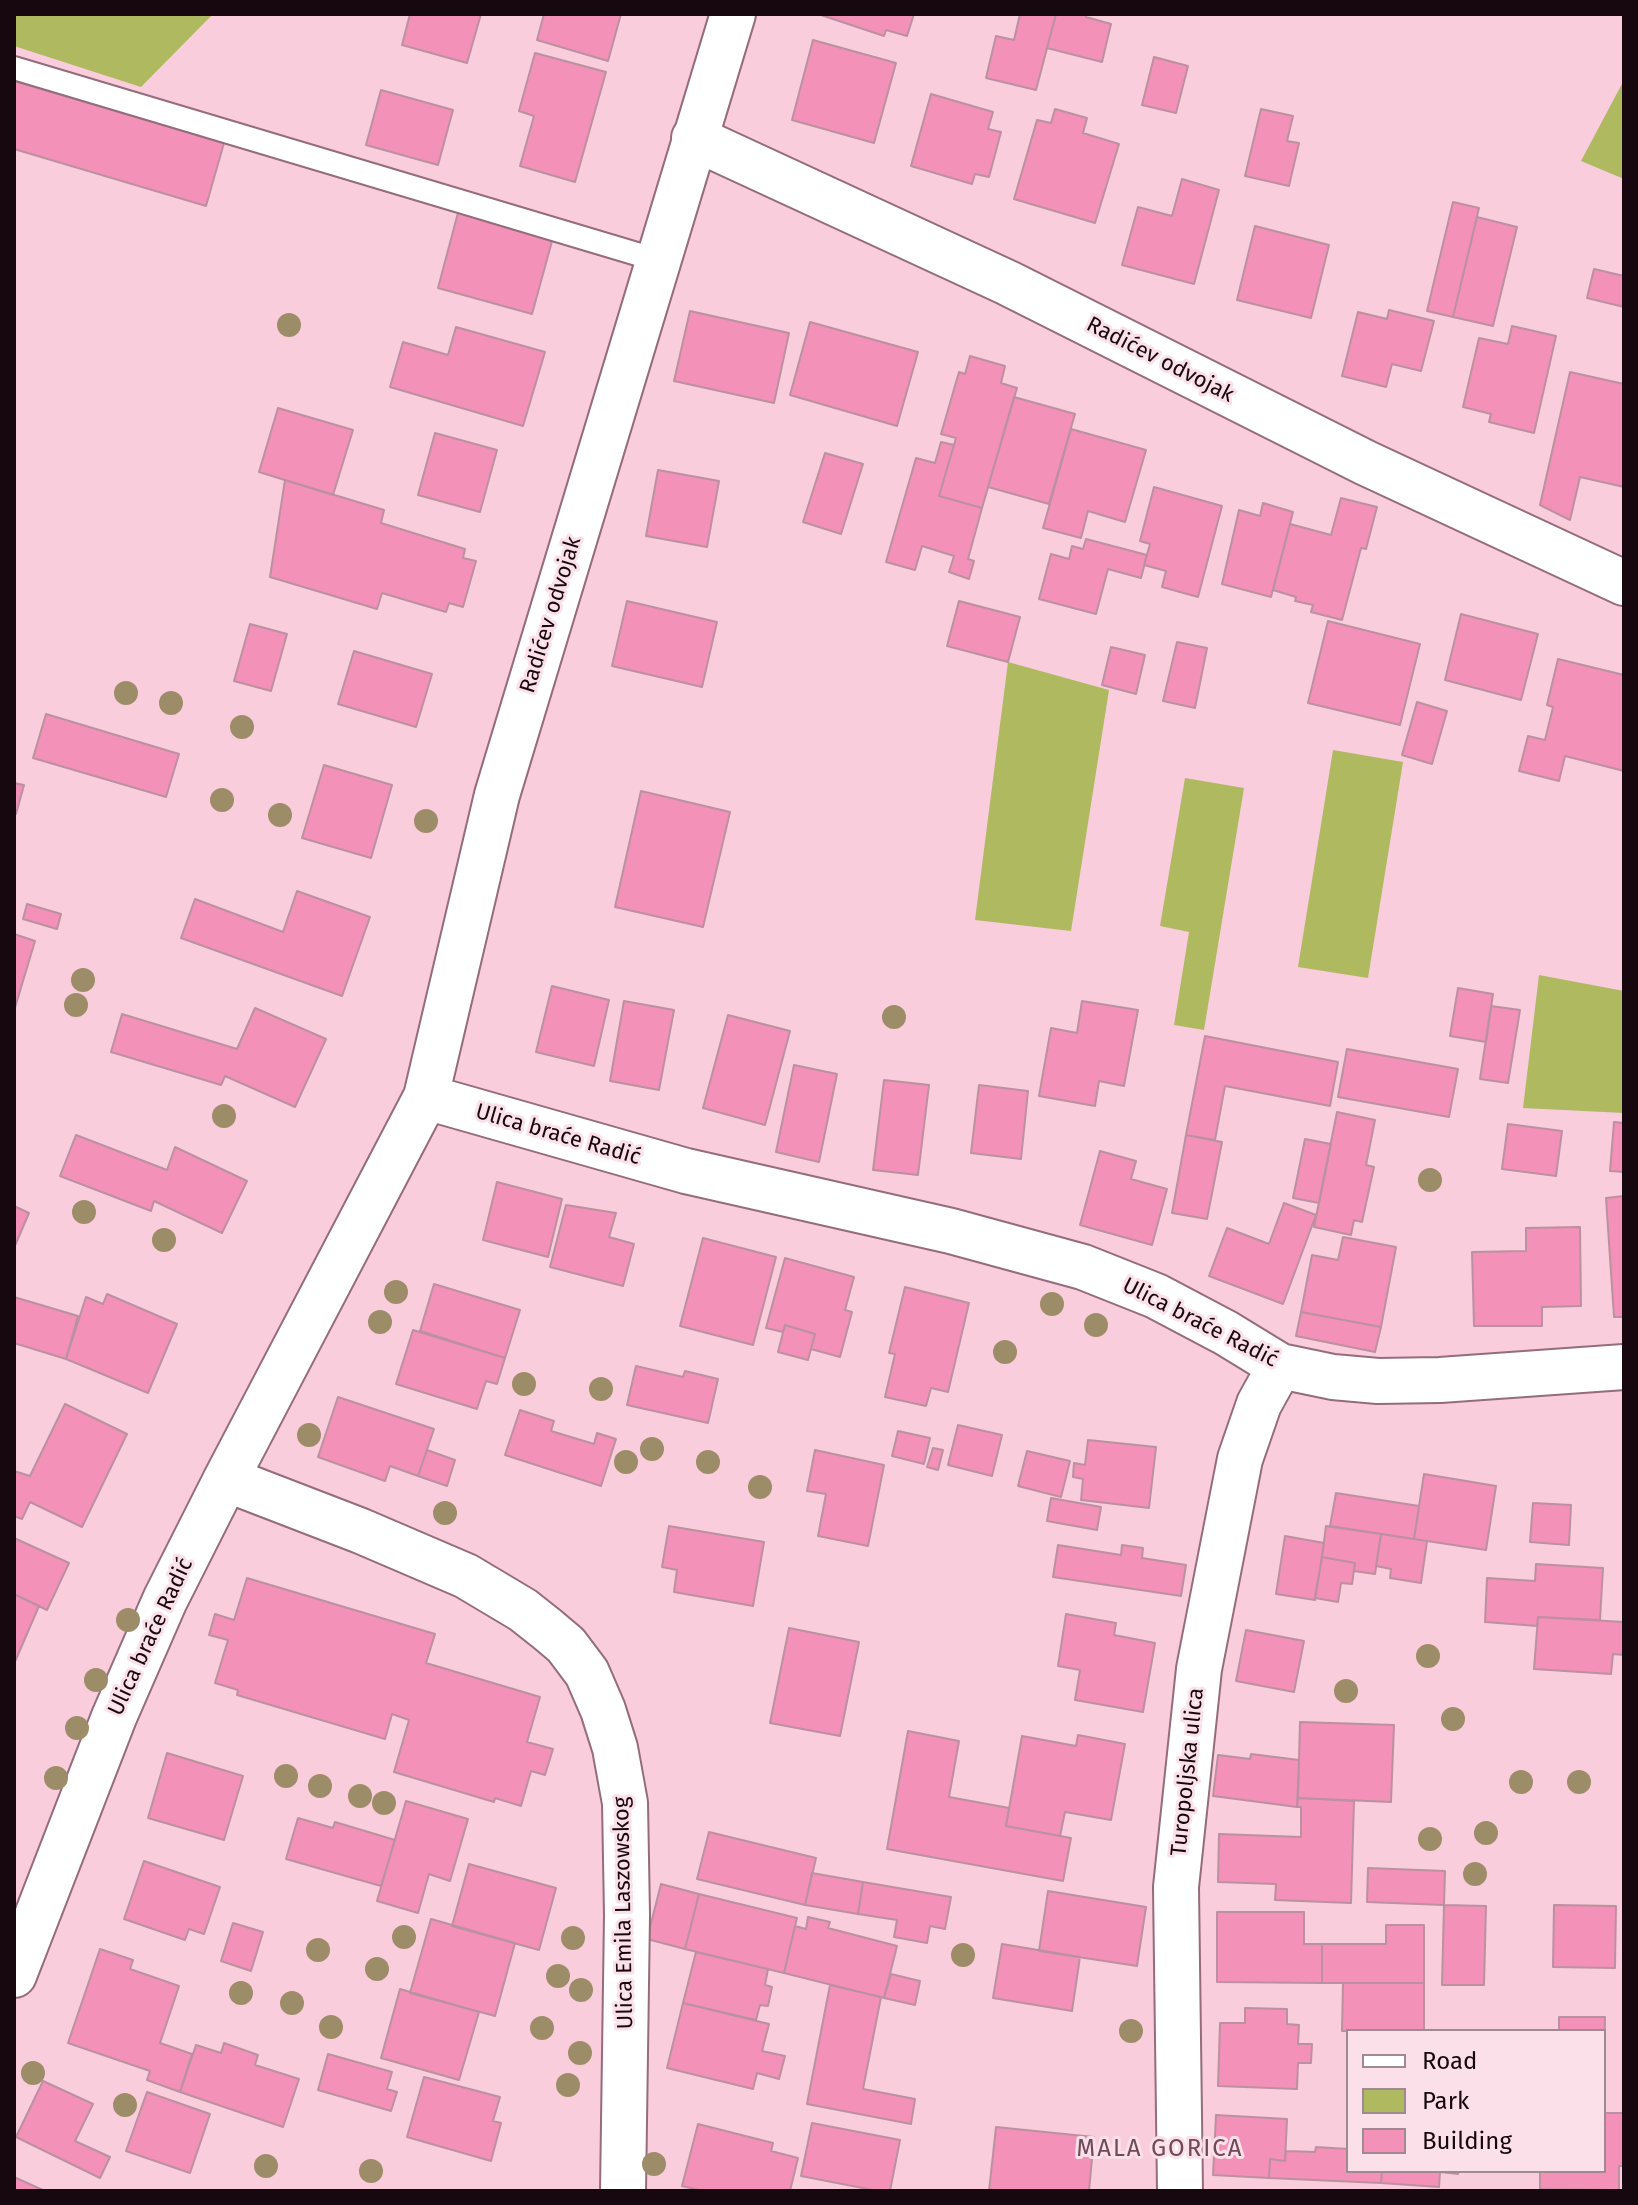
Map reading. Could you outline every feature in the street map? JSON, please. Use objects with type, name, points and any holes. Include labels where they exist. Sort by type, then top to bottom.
[{"type":"street","name":"Radićev odvojak","points":[[426,1097],[497,795],[733,14]]},
{"type":"street","name":"Radićev odvojak","points":[[694,138],[1008,283],[1366,463],[1624,583]]},
{"type":"street","name":"Ulica braće Radić","points":[[14,1975],[114,1717],[165,1600],[426,1097],[686,1171],[951,1231],[1083,1267],[1156,1296],[1280,1366],[1333,1377],[1378,1381],[1440,1380],[1624,1367]]},
{"type":"street","name":"Turopoljska ulica","points":[[1180,2191],[1176,1887],[1197,1683],[1240,1459],[1259,1404],[1280,1366]]},
{"type":"street","name":"Ulica Emila Laszowskog","points":[[226,1479],[466,1576],[523,1610],[547,1629],[566,1645],[587,1673],[615,1748],[625,1803],[627,1915],[623,2191]]},
{"type":"lane","points":[[14,68],[657,260]]},
{"type":"green space","points":[[14,14],[213,14],[141,87],[14,46]]},
{"type":"green space","points":[[1624,80],[1624,179],[1581,161]]},
{"type":"green space","points":[[1008,662],[1109,690],[1071,931],[975,920]]},
{"type":"green space","points":[[1333,750],[1403,762],[1368,978],[1298,967]]},
{"type":"green space","points":[[1185,778],[1244,788],[1204,1030],[1174,1025],[1189,932],[1160,926]]},
{"type":"green space","points":[[1539,975],[1624,991],[1624,1113],[1523,1108]]},
{"type":"building","points":[[410,14],[481,14],[467,63],[402,45]]},
{"type":"building","points":[[544,14],[621,14],[608,61],[537,40]]},
{"type":"building","points":[[818,14],[914,14],[907,36],[886,30],[884,36]]},
{"type":"building","points":[[1020,14],[1056,14],[1036,90],[986,78],[996,36],[1014,40]]},
{"type":"building","points":[[1056,14],[1087,14],[1086,17],[1111,24],[1102,62],[1047,48]]},
{"type":"building","points":[[813,40],[896,63],[874,143],[792,120]]},
{"type":"building","points":[[535,53],[606,72],[575,182],[520,166],[534,116],[519,111]]},
{"type":"building","points":[[1154,57],[1188,66],[1176,113],[1142,105]]},
{"type":"building","points":[[14,81],[224,143],[206,206],[14,149]]},
{"type":"building","points":[[381,90],[453,110],[438,165],[366,145]]},
{"type":"building","points":[[931,94],[993,112],[988,129],[1001,132],[989,177],[975,174],[972,184],[911,166]]},
{"type":"building","points":[[1055,109],[1087,118],[1083,133],[1119,144],[1095,223],[1014,199],[1037,120],[1051,123]]},
{"type":"building","points":[[1261,109],[1293,116],[1287,141],[1299,143],[1289,186],[1245,176]]},
{"type":"building","points":[[1182,179],[1219,190],[1194,284],[1122,265],[1138,207],[1172,216]]},
{"type":"building","points":[[1453,202],[1479,208],[1453,317],[1427,311]]},
{"type":"building","points":[[459,209],[554,234],[532,314],[438,288]]},
{"type":"building","points":[[1477,217],[1517,227],[1493,326],[1453,317]]},
{"type":"building","points":[[1255,226],[1329,245],[1311,318],[1237,300]]},
{"type":"building","points":[[1594,269],[1624,276],[1624,307],[1587,298]]},
{"type":"building","points":[[1389,310],[1434,321],[1421,371],[1392,364],[1386,387],[1342,376],[1358,312],[1387,319]]},
{"type":"building","points":[[690,311],[789,333],[774,403],[674,381]]},
{"type":"building","points":[[810,322],[918,352],[897,426],[790,395]]},
{"type":"building","points":[[1512,326],[1556,336],[1534,433],[1489,422],[1491,414],[1463,407],[1479,338],[1508,344]]},
{"type":"building","points":[[456,327],[545,352],[523,426],[390,387],[403,342],[448,355]]},
{"type":"building","points":[[970,356],[1005,366],[1001,383],[1017,388],[982,508],[939,496],[956,438],[941,434],[959,372],[965,374]]},
{"type":"building","points":[[1570,372],[1624,384],[1624,487],[1580,477],[1570,520],[1540,505]]},
{"type":"building","points":[[1014,397],[1075,414],[1049,504],[988,487]]},
{"type":"building","points":[[278,408],[353,430],[333,495],[259,472]]},
{"type":"building","points":[[1071,429],[1146,450],[1125,522],[1088,511],[1081,538],[1043,528]]},
{"type":"building","points":[[435,433],[497,450],[480,512],[418,495]]},
{"type":"building","points":[[941,442],[954,445],[939,496],[982,508],[968,559],[974,561],[969,579],[949,572],[954,556],[922,546],[915,570],[886,562],[916,458],[935,463]]},
{"type":"building","points":[[825,453],[863,464],[841,534],[803,522]]},
{"type":"building","points":[[658,470],[719,481],[707,547],[646,536]]},
{"type":"building","points":[[285,480],[384,510],[381,523],[465,549],[463,558],[476,561],[463,607],[449,603],[446,612],[382,593],[377,609],[270,577]]},
{"type":"building","points":[[1154,487],[1222,506],[1198,597],[1162,587],[1166,571],[1144,565],[1150,544],[1140,541]]},
{"type":"building","points":[[1341,498],[1377,507],[1366,549],[1361,548],[1342,620],[1311,612],[1313,605],[1295,601],[1296,597],[1273,590],[1290,524],[1331,535]]},
{"type":"building","points":[[1263,503],[1293,512],[1271,597],[1222,584],[1239,510],[1260,516]]},
{"type":"building","points":[[1086,539],[1147,555],[1141,578],[1108,569],[1096,614],[1039,599],[1051,554],[1069,559],[1072,546],[1083,549]]},
{"type":"building","points":[[627,601],[717,622],[702,687],[612,666]]},
{"type":"building","points":[[959,601],[1020,617],[1008,662],[947,646]]},
{"type":"building","points":[[1461,614],[1538,634],[1521,700],[1445,680]]},
{"type":"building","points":[[1328,621],[1420,644],[1400,725],[1308,703]]},
{"type":"building","points":[[250,624],[287,634],[271,691],[234,681]]},
{"type":"building","points":[[1177,642],[1207,648],[1195,708],[1163,701]]},
{"type":"building","points":[[1111,647],[1145,655],[1136,694],[1102,685]]},
{"type":"building","points":[[354,651],[432,674],[416,727],[338,704]]},
{"type":"building","points":[[1558,659],[1624,675],[1624,771],[1565,756],[1559,781],[1519,771],[1528,736],[1545,740],[1553,707],[1547,705]]},
{"type":"building","points":[[1417,702],[1447,711],[1432,764],[1402,755]]},
{"type":"building","points":[[46,714],[179,754],[166,797],[33,758]]},
{"type":"building","points":[[324,765],[392,785],[371,858],[302,838]]},
{"type":"building","points":[[14,783],[24,785],[16,814],[14,814]]},
{"type":"building","points":[[641,791],[730,812],[703,927],[615,907]]},
{"type":"building","points":[[297,891],[370,917],[342,996],[181,938],[195,899],[283,932]]},
{"type":"building","points":[[27,904],[61,914],[57,929],[23,919]]},
{"type":"building","points":[[14,934],[35,941],[14,1011]]},
{"type":"building","points":[[552,986],[609,1000],[594,1066],[536,1052]]},
{"type":"building","points":[[1458,988],[1493,994],[1486,1042],[1450,1036]]},
{"type":"building","points":[[624,1001],[674,1010],[659,1090],[610,1081]]},
{"type":"building","points":[[1082,1001],[1138,1010],[1124,1086],[1099,1081],[1095,1106],[1039,1096],[1051,1028],[1077,1033]]},
{"type":"building","points":[[1491,1006],[1520,1010],[1508,1083],[1480,1079]]},
{"type":"building","points":[[255,1008],[326,1039],[295,1107],[225,1076],[221,1085],[111,1052],[122,1014],[237,1049]]},
{"type":"building","points":[[728,1015],[790,1031],[765,1125],[703,1108]]},
{"type":"building","points":[[1205,1036],[1338,1062],[1330,1106],[1225,1086],[1215,1140],[1186,1135]]},
{"type":"building","points":[[1347,1049],[1458,1069],[1449,1117],[1338,1097]]},
{"type":"building","points":[[794,1065],[837,1074],[819,1162],[776,1152]]},
{"type":"building","points":[[884,1080],[929,1085],[918,1175],[873,1170]]},
{"type":"building","points":[[979,1085],[1028,1091],[1021,1159],[971,1153]]},
{"type":"building","points":[[1337,1112],[1375,1120],[1366,1165],[1374,1167],[1362,1222],[1354,1220],[1351,1235],[1314,1227]]},
{"type":"building","points":[[1614,1122],[1624,1123],[1624,1172],[1610,1171]]},
{"type":"building","points":[[1508,1124],[1562,1131],[1556,1176],[1502,1169]]},
{"type":"building","points":[[76,1135],[167,1170],[175,1147],[247,1181],[222,1233],[154,1201],[151,1211],[60,1176]]},
{"type":"building","points":[[1186,1135],[1222,1142],[1207,1219],[1172,1213]]},
{"type":"building","points":[[1305,1139],[1331,1144],[1319,1203],[1293,1198]]},
{"type":"building","points":[[1100,1151],[1136,1161],[1131,1179],[1167,1189],[1152,1245],[1080,1225]]},
{"type":"building","points":[[497,1182],[562,1199],[548,1257],[483,1240]]},
{"type":"building","points":[[1624,1196],[1624,1317],[1614,1317],[1606,1198]]},
{"type":"building","points":[[1284,1203],[1316,1215],[1283,1304],[1209,1276],[1227,1228],[1269,1244]]},
{"type":"building","points":[[566,1205],[616,1213],[609,1237],[634,1244],[623,1286],[550,1267]]},
{"type":"building","points":[[14,1206],[29,1213],[14,1248]]},
{"type":"building","points":[[1580,1227],[1581,1306],[1542,1307],[1542,1326],[1474,1326],[1472,1252],[1526,1251],[1526,1228]]},
{"type":"building","points":[[1343,1237],[1396,1247],[1381,1327],[1301,1312],[1312,1255],[1338,1260]]},
{"type":"building","points":[[703,1238],[776,1257],[753,1345],[680,1326]]},
{"type":"building","points":[[785,1258],[854,1277],[845,1310],[852,1312],[840,1357],[811,1349],[815,1334],[785,1325],[783,1332],[766,1328]]},
{"type":"building","points":[[434,1284],[520,1310],[505,1358],[420,1331]]},
{"type":"building","points":[[905,1287],[969,1303],[948,1392],[931,1388],[926,1406],[885,1397],[895,1354],[889,1353]]},
{"type":"building","points":[[107,1294],[177,1324],[148,1393],[66,1359],[86,1297],[103,1304]]},
{"type":"building","points":[[14,1297],[78,1316],[66,1359],[14,1343]]},
{"type":"building","points":[[1301,1312],[1381,1327],[1375,1352],[1296,1336]]},
{"type":"building","points":[[785,1325],[815,1334],[808,1360],[778,1352]]},
{"type":"building","points":[[413,1330],[505,1358],[497,1384],[486,1381],[477,1409],[396,1384]]},
{"type":"building","points":[[636,1366],[683,1377],[685,1371],[718,1379],[708,1423],[627,1405]]},
{"type":"building","points":[[338,1397],[434,1429],[418,1476],[390,1466],[385,1481],[318,1457]]},
{"type":"building","points":[[65,1404],[127,1434],[82,1527],[30,1502],[22,1519],[14,1516],[14,1471],[30,1476]]},
{"type":"building","points":[[520,1410],[554,1421],[551,1431],[594,1444],[597,1433],[616,1439],[601,1486],[505,1455]]},
{"type":"building","points":[[958,1425],[1002,1435],[992,1476],[948,1465]]},
{"type":"building","points":[[898,1431],[930,1438],[924,1464],[892,1456]]},
{"type":"building","points":[[1088,1440],[1156,1447],[1149,1508],[1081,1500],[1083,1479],[1073,1477],[1074,1463],[1085,1465]]},
{"type":"building","points":[[933,1448],[943,1450],[938,1470],[927,1467]]},
{"type":"building","points":[[427,1450],[455,1460],[447,1486],[418,1476]]},
{"type":"building","points":[[815,1450],[884,1465],[868,1546],[818,1536],[826,1494],[807,1491]]},
{"type":"building","points":[[1027,1451],[1070,1461],[1061,1497],[1018,1486]]},
{"type":"building","points":[[1424,1474],[1496,1486],[1486,1550],[1414,1539]]},
{"type":"building","points":[[1336,1493],[1419,1506],[1414,1539],[1330,1526]]},
{"type":"building","points":[[1051,1498],[1101,1507],[1097,1530],[1047,1521]]},
{"type":"building","points":[[1533,1503],[1571,1505],[1569,1545],[1530,1542]]},
{"type":"building","points":[[669,1526],[764,1542],[753,1606],[674,1592],[677,1570],[662,1567]]},
{"type":"building","points":[[1326,1526],[1381,1534],[1375,1574],[1354,1571],[1355,1563],[1322,1557]]},
{"type":"building","points":[[1381,1534],[1427,1541],[1421,1583],[1390,1578],[1391,1569],[1376,1566]]},
{"type":"building","points":[[1285,1536],[1324,1543],[1315,1600],[1276,1594]]},
{"type":"building","points":[[14,1538],[69,1563],[47,1610],[14,1594]]},
{"type":"building","points":[[1058,1545],[1121,1555],[1122,1545],[1143,1548],[1142,1558],[1186,1565],[1181,1596],[1053,1577]]},
{"type":"building","points":[[1322,1557],[1355,1563],[1352,1584],[1341,1583],[1338,1602],[1315,1598]]},
{"type":"building","points":[[1536,1564],[1603,1568],[1600,1620],[1538,1617],[1537,1626],[1485,1622],[1487,1578],[1535,1581]]},
{"type":"building","points":[[247,1578],[435,1634],[426,1663],[540,1697],[527,1742],[553,1749],[545,1775],[531,1771],[521,1806],[495,1798],[494,1802],[394,1772],[409,1720],[392,1714],[385,1739],[237,1695],[238,1690],[215,1683],[228,1640],[209,1635],[215,1614],[234,1620]]},
{"type":"building","points":[[14,1594],[39,1606],[14,1664]]},
{"type":"building","points":[[1066,1614],[1116,1623],[1114,1635],[1155,1643],[1143,1712],[1075,1700],[1080,1670],[1058,1666]]},
{"type":"building","points":[[1538,1617],[1624,1622],[1624,1655],[1613,1654],[1611,1674],[1534,1669]]},
{"type":"building","points":[[789,1628],[859,1642],[840,1736],[770,1723]]},
{"type":"building","points":[[1246,1630],[1304,1641],[1294,1692],[1236,1681]]},
{"type":"building","points":[[1300,1722],[1394,1725],[1391,1802],[1298,1798]]},
{"type":"building","points":[[908,1731],[959,1741],[949,1797],[1009,1808],[1006,1826],[1071,1838],[1063,1881],[887,1849]]},
{"type":"building","points":[[1078,1735],[1125,1744],[1111,1820],[1065,1812],[1060,1836],[1006,1826],[1022,1736],[1076,1746]]},
{"type":"building","points":[[167,1753],[243,1776],[224,1840],[148,1818]]},
{"type":"building","points":[[1251,1754],[1299,1760],[1297,1807],[1213,1796],[1218,1755],[1250,1759]]},
{"type":"building","points":[[1298,1798],[1354,1801],[1351,1903],[1275,1900],[1276,1884],[1218,1882],[1219,1834],[1301,1837]]},
{"type":"building","points":[[406,1801],[468,1819],[450,1881],[429,1874],[418,1913],[377,1901]]},
{"type":"building","points":[[298,1818],[333,1828],[335,1822],[395,1840],[381,1886],[286,1859]]},
{"type":"building","points":[[709,1832],[816,1858],[805,1905],[697,1879]]},
{"type":"building","points":[[144,1861],[220,1887],[204,1934],[189,1929],[185,1940],[124,1919]]},
{"type":"building","points":[[469,1864],[556,1888],[539,1950],[452,1926]]},
{"type":"building","points":[[1368,1868],[1445,1871],[1444,1905],[1367,1902]]},
{"type":"building","points":[[812,1873],[863,1882],[858,1914],[805,1905]]},
{"type":"building","points":[[863,1882],[951,1897],[945,1929],[930,1926],[927,1943],[894,1937],[897,1920],[858,1914]]},
{"type":"building","points":[[661,1884],[699,1894],[685,1949],[647,1939]]},
{"type":"building","points":[[1048,1891],[1146,1907],[1137,1966],[1039,1951]]},
{"type":"building","points":[[699,1894],[797,1918],[784,1973],[685,1949]]},
{"type":"building","points":[[1444,1905],[1486,1906],[1484,1985],[1442,1985]]},
{"type":"building","points":[[1554,1905],[1616,1906],[1615,1968],[1553,1967]]},
{"type":"building","points":[[1217,1912],[1304,1912],[1304,1944],[1322,1944],[1322,1983],[1217,1982]]},
{"type":"building","points":[[808,1917],[830,1922],[828,1928],[897,1946],[884,1998],[784,1973],[795,1926],[806,1929]]},
{"type":"building","points":[[431,1919],[515,1943],[495,2016],[410,1993]]},
{"type":"building","points":[[233,1923],[263,1932],[251,1971],[221,1961]]},
{"type":"building","points":[[1386,1925],[1424,1925],[1424,1983],[1322,1983],[1322,1944],[1386,1944]]},
{"type":"building","points":[[1002,1944],[1080,1957],[1072,2011],[993,1998]]},
{"type":"building","points":[[100,1949],[133,1960],[130,1969],[179,1986],[160,2043],[192,2054],[180,2092],[147,2080],[150,2071],[68,2043]]},
{"type":"building","points":[[696,1952],[768,1969],[765,1985],[772,1987],[768,2006],[760,2005],[756,2020],[683,2003]]},
{"type":"building","points":[[891,1974],[920,1981],[915,2005],[884,1998]]},
{"type":"building","points":[[1343,1983],[1424,1983],[1424,2029],[1342,2031]]},
{"type":"building","points":[[830,1985],[881,1997],[863,2089],[915,2099],[911,2124],[807,2104]]},
{"type":"building","points":[[400,1989],[479,2012],[459,2080],[381,2058]]},
{"type":"building","points":[[683,2003],[769,2024],[762,2051],[785,2056],[779,2079],[757,2073],[753,2089],[667,2068]]},
{"type":"building","points":[[1245,2008],[1287,2009],[1287,2024],[1299,2025],[1298,2044],[1312,2044],[1311,2063],[1298,2063],[1297,2089],[1218,2086],[1220,2023],[1245,2023]]},
{"type":"building","points":[[1559,2017],[1605,2017],[1605,2029],[1559,2029]]},
{"type":"building","points":[[224,2043],[258,2055],[255,2065],[299,2079],[283,2127],[180,2092],[196,2045],[221,2053]]},
{"type":"building","points":[[328,2054],[392,2072],[387,2089],[397,2092],[391,2111],[318,2090]]},
{"type":"building","points":[[424,2077],[500,2097],[493,2121],[501,2123],[491,2161],[407,2137]]},
{"type":"building","points":[[43,2081],[93,2104],[75,2141],[110,2157],[100,2178],[16,2137]]},
{"type":"building","points":[[147,2092],[210,2114],[190,2173],[126,2151]]},
{"type":"building","points":[[1606,2113],[1624,2113],[1624,2166],[1619,2166],[1619,2190],[1540,2189],[1540,2173],[1606,2173]]},
{"type":"building","points":[[1216,2115],[1287,2119],[1285,2161],[1270,2159],[1269,2178],[1213,2175]]},
{"type":"building","points":[[812,2123],[900,2140],[890,2191],[801,2176]]},
{"type":"building","points":[[698,2124],[773,2143],[771,2151],[798,2158],[790,2191],[703,2191],[682,2186]]},
{"type":"building","points":[[996,2127],[1094,2137],[1089,2191],[989,2191]]},
{"type":"building","points":[[1316,2147],[1346,2149],[1346,2173],[1382,2173],[1381,2183],[1269,2178],[1270,2159],[1285,2161],[1286,2151],[1315,2152]]},
{"type":"building","points":[[1382,2173],[1440,2173],[1439,2187],[1381,2183]]},
{"type":"building","points":[[14,2177],[45,2191],[14,2191]]},
{"type":"district","name":"MALA GORICA","points":[[1160,2149]]}]
